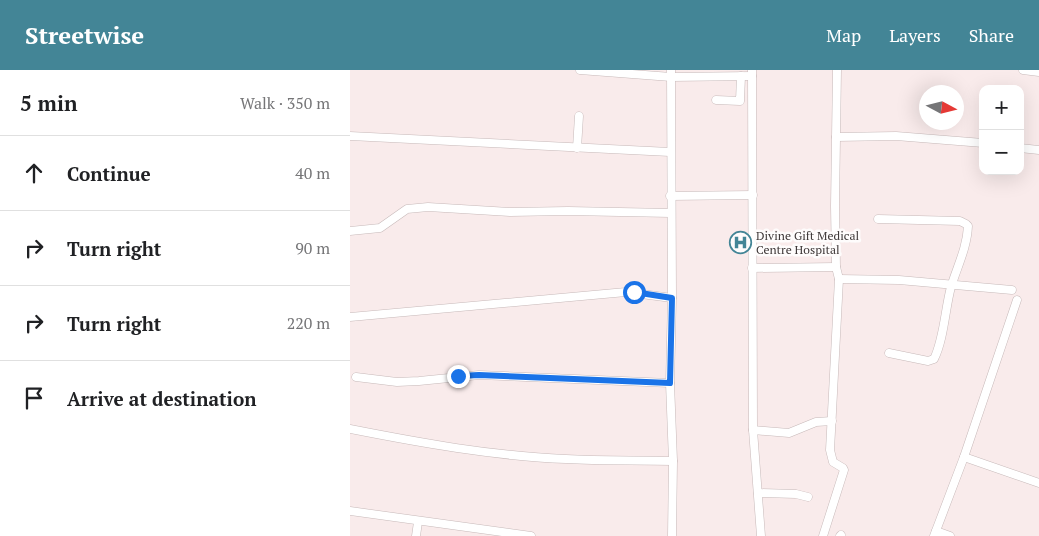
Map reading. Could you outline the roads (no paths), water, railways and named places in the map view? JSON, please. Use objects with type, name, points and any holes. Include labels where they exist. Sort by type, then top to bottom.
[{"type":"street","points":[[580,70],[740,76],[752,73],[753,430],[761,536]]},
{"type":"street","points":[[823,536],[844,470],[833,462],[830,457],[839,280],[836,267],[837,70]]},
{"type":"street","points":[[1023,70],[1039,72]]},
{"type":"street","points":[[671,74],[671,536]]},
{"type":"street","points":[[716,100],[740,101],[740,76]]},
{"type":"street","points":[[576,148],[579,116]]},
{"type":"street","points":[[350,136],[670,152]]},
{"type":"street","points":[[836,137],[896,136],[979,143]]},
{"type":"street","points":[[1024,148],[1039,150]]},
{"type":"street","points":[[670,196],[753,195]]},
{"type":"street","points":[[350,231],[380,228],[402,212],[421,207],[510,212],[671,213]]},
{"type":"street","points":[[878,219],[960,222],[966,224],[968,230],[962,258],[952,284],[934,359],[928,361],[889,353]]},
{"type":"street","points":[[752,268],[836,267]]},
{"type":"street","points":[[839,280],[899,280],[1012,290]]},
{"type":"street","points":[[350,317],[626,292],[672,298]]},
{"type":"street","points":[[950,536],[935,533],[964,457],[1017,300]]},
{"type":"street","points":[[356,378],[412,381],[479,375],[670,383]]},
{"type":"street","points":[[753,430],[789,433],[816,422],[832,421]]},
{"type":"street","points":[[350,429],[430,444],[526,456],[566,459],[672,461]]},
{"type":"street","points":[[964,457],[1039,483]]},
{"type":"street","points":[[758,493],[796,494],[808,497]]},
{"type":"street","points":[[350,511],[497,534],[531,536]]},
{"type":"street","points":[[416,536],[418,522]]},
{"type":"place","name":"Divine Gift Medical Centre Hospital","points":[[740,243]]}]
